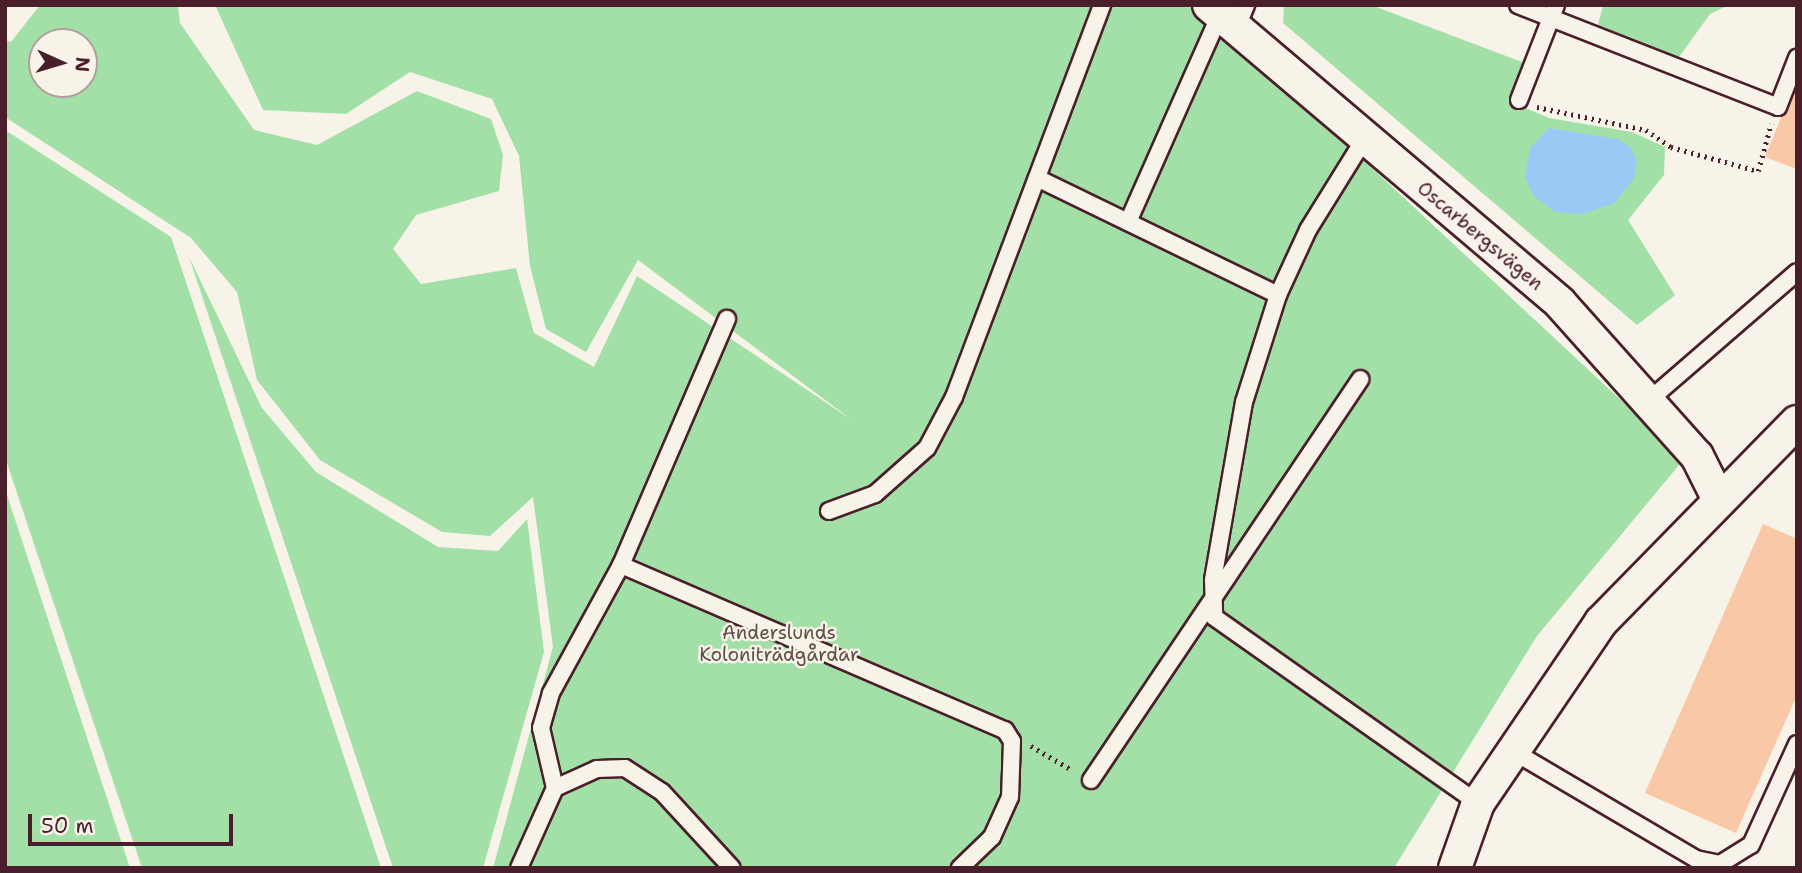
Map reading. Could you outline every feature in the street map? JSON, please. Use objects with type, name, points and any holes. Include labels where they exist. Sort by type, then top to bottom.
[{"type":"street","name":"Oscarbergsvägen","points":[[1228,13],[1365,138],[1560,303],[1697,456],[1718,498]]},
{"type":"street","points":[[1455,868],[1478,803],[1511,750],[1601,622],[1718,498],[1797,422]]},
{"type":"lane","points":[[829,511],[875,494],[926,448],[954,397],[1102,5]]},
{"type":"lane","points":[[1518,5],[1554,12],[1778,107],[1797,58]]},
{"type":"lane","points":[[1519,100],[1554,12]]},
{"type":"lane","points":[[1128,222],[1228,13]]},
{"type":"lane","points":[[1365,138],[1308,230],[1278,295],[1244,402],[1213,599],[1214,617],[1229,632],[1478,803]]},
{"type":"lane","points":[[1037,178],[1278,295]]},
{"type":"lane","points":[[1647,402],[1797,272]]},
{"type":"lane","points":[[519,868],[555,788],[541,729],[548,705],[621,565],[727,319]]},
{"type":"lane","points":[[1091,780],[1360,379]]},
{"type":"lane","points":[[621,565],[847,659],[1005,730],[1012,741],[1010,797],[1001,822],[960,868]]},
{"type":"lane","points":[[1511,750],[1696,859],[1720,863],[1751,845],[1797,744]]},
{"type":"lane","points":[[555,788],[597,769],[625,768],[662,792],[732,868]]},
{"type":"path","points":[[1519,100],[1646,130],[1671,147],[1758,171],[1778,107]]},
{"type":"path","points":[[1012,741],[1091,780]]},
{"type":"green space","name":"Anderslunds Koloniträdgårdar","points":[[40,5],[178,5],[180,23],[254,130],[317,145],[417,91],[491,119],[503,155],[499,191],[416,215],[393,249],[421,284],[516,268],[534,333],[594,367],[637,276],[852,420],[638,260],[586,352],[546,329],[530,266],[519,156],[492,99],[410,72],[346,114],[263,110],[215,5],[1197,5],[1684,459],[1537,636],[1394,868],[493,868],[553,647],[533,497],[490,536],[442,532],[320,460],[257,380],[237,292],[191,238],[5,117],[5,40],[11,42]]},
{"type":"green space","points":[[1284,5],[1371,5],[1527,64],[1512,102],[1549,118],[1632,132],[1665,147],[1664,175],[1628,220],[1675,295],[1637,325],[1283,23]]},
{"type":"green space","points":[[1603,5],[1729,5],[1710,14],[1679,57],[1598,25]]},
{"type":"green space","points":[[5,130],[171,237],[381,868],[142,868],[5,457]]},
{"type":"green space","points":[[189,257],[262,408],[316,472],[438,547],[498,551],[527,519],[544,652],[483,868],[393,868]]},
{"type":"green space","points":[[5,489],[130,868],[5,868]]},
{"type":"water","points":[[1549,128],[1617,139],[1630,147],[1637,160],[1634,178],[1615,203],[1582,214],[1555,212],[1534,196],[1525,178],[1530,148]]},
{"type":"building","points":[[1797,78],[1797,169],[1765,157]]},
{"type":"building","points":[[1763,524],[1797,539],[1797,695],[1736,833],[1645,793]]}]
